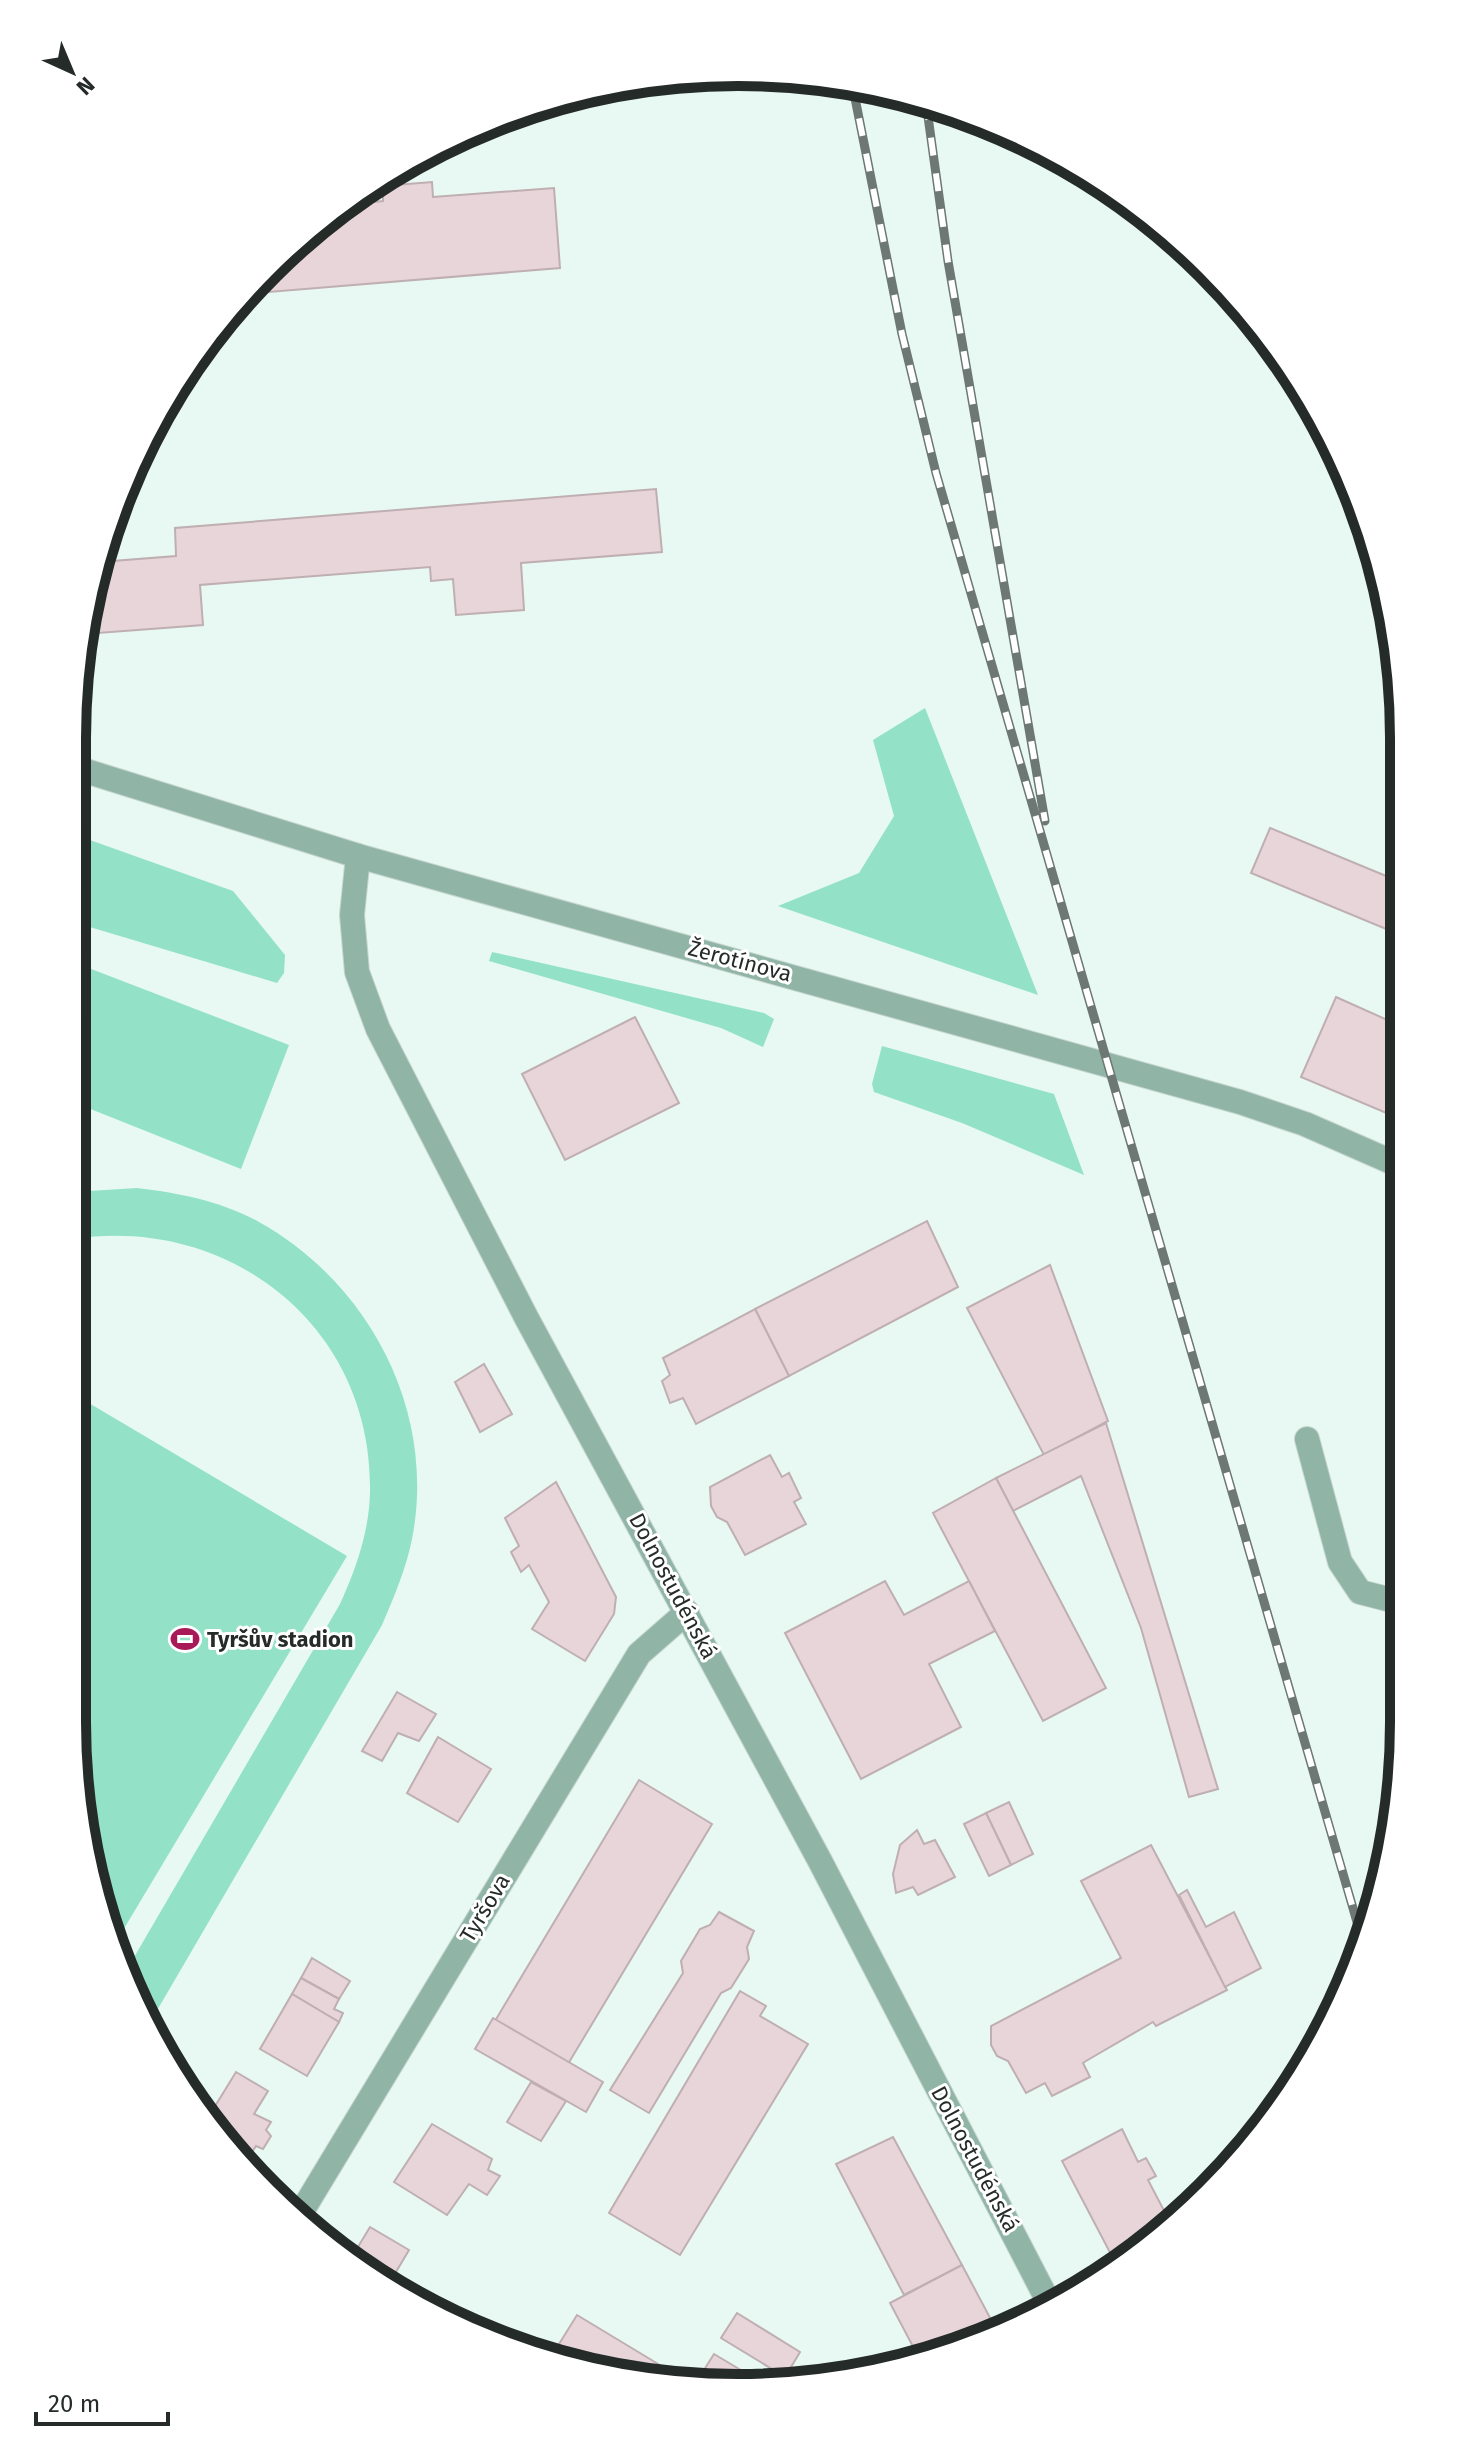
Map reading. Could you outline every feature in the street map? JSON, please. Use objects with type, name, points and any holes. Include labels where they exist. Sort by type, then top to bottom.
[{"type":"street","name":"Žerotínova","points":[[86,771],[358,856],[1240,1102],[1305,1124],[1390,1161]]},
{"type":"street","name":"Dolnostudénská","points":[[358,856],[352,915],[357,972],[378,1029],[526,1317],[687,1612],[1046,2297]]},
{"type":"street","points":[[1307,1439],[1340,1562],[1360,1592],[1390,1600]]},
{"type":"street","name":"Tyršova","points":[[304,2208],[639,1654],[687,1612]]},
{"type":"green space","points":[[925,708],[1038,995],[778,906],[859,873],[894,816],[873,740]]},
{"type":"green space","points":[[86,839],[233,891],[285,955],[284,973],[277,983],[86,926]]},
{"type":"green space","points":[[492,952],[764,1013],[774,1019],[763,1047],[721,1028],[489,961]]},
{"type":"green space","points":[[86,967],[289,1045],[241,1169],[86,1107]]},
{"type":"green space","points":[[882,1046],[1054,1094],[1084,1175],[962,1123],[874,1092],[872,1084]]},
{"type":"green space","points":[[137,1188],[200,1199],[259,1222],[298,1248],[333,1280],[363,1316],[386,1356],[404,1399],[414,1445],[417,1491],[412,1539],[382,1625],[155,2014],[132,1961],[340,1604],[361,1550],[370,1493],[365,1434],[348,1380],[319,1334],[282,1295],[237,1265],[187,1245],[131,1236],[86,1238],[86,1191]]},
{"type":"green space","name":"Tyršův stadion","points":[[86,1401],[347,1556],[121,1933],[99,1849],[87,1765]]},
{"type":"building","points":[[432,182],[433,197],[554,188],[560,268],[269,292],[269,286],[308,248],[367,203],[383,201],[383,192],[393,185]]},
{"type":"building","points":[[656,489],[662,552],[521,563],[524,610],[456,615],[453,579],[431,581],[430,567],[200,585],[203,625],[95,633],[110,561],[176,556],[175,528]]},
{"type":"building","points":[[1270,828],[1390,878],[1390,931],[1251,873]]},
{"type":"building","points":[[1336,997],[1390,1021],[1390,1115],[1301,1077]]},
{"type":"building","points":[[635,1017],[679,1103],[565,1160],[522,1074]]},
{"type":"building","points":[[927,1221],[958,1287],[789,1376],[755,1309]]},
{"type":"building","points":[[1050,1265],[1108,1421],[1044,1455],[967,1308]]},
{"type":"building","points":[[755,1309],[789,1376],[696,1424],[683,1398],[670,1403],[662,1381],[670,1375],[663,1358]]},
{"type":"building","points":[[484,1364],[512,1414],[480,1432],[455,1382]]},
{"type":"building","points":[[1106,1423],[1218,1789],[1189,1797],[1141,1628],[1081,1476],[1013,1511],[996,1478]]},
{"type":"building","points":[[770,1455],[782,1477],[789,1473],[801,1498],[794,1502],[806,1524],[745,1555],[727,1522],[717,1517],[711,1506],[710,1487]]},
{"type":"building","points":[[996,1478],[1106,1688],[1043,1721],[933,1513]]},
{"type":"building","points":[[556,1482],[616,1597],[614,1614],[585,1661],[532,1629],[549,1602],[529,1565],[521,1572],[511,1552],[519,1546],[505,1518]]},
{"type":"building","points":[[885,1581],[904,1615],[969,1581],[995,1631],[929,1664],[961,1727],[861,1779],[785,1633]]},
{"type":"building","points":[[397,1692],[436,1714],[419,1741],[398,1733],[382,1761],[362,1751]]},
{"type":"building","points":[[438,1737],[491,1769],[458,1822],[407,1793]]},
{"type":"building","points":[[639,1780],[712,1824],[568,2064],[495,2021]]},
{"type":"building","points":[[1009,1802],[1033,1854],[1011,1865],[986,1813]]},
{"type":"building","points":[[986,1813],[1011,1865],[989,1876],[964,1824]]},
{"type":"building","points":[[917,1830],[924,1844],[935,1840],[955,1877],[918,1895],[913,1887],[896,1893],[893,1874],[900,1845]]},
{"type":"building","points":[[1151,1845],[1227,1990],[1156,2026],[1153,2022],[1086,2061],[1083,2063],[1090,2077],[1052,2096],[1045,2083],[1026,2093],[1008,2061],[997,2056],[991,2045],[991,2026],[1121,1958],[1081,1881]]},
{"type":"building","points":[[1187,1890],[1206,1927],[1234,1912],[1261,1968],[1225,1987],[1179,1895]]},
{"type":"building","points":[[719,1912],[754,1931],[747,1947],[749,1959],[731,1988],[721,1993],[649,2113],[610,2090],[683,1973],[681,1961],[700,1929],[710,1925]]},
{"type":"building","points":[[312,1958],[350,1981],[339,1999],[301,1978]]},
{"type":"building","points":[[301,1978],[339,1999],[334,2009],[343,2013],[339,2022],[292,1994]]},
{"type":"building","points":[[740,1991],[766,2006],[760,2016],[808,2044],[680,2255],[609,2213]]},
{"type":"building","points":[[292,1994],[339,2022],[307,2076],[260,2049]]},
{"type":"building","points":[[493,2018],[603,2082],[586,2112],[475,2049]]},
{"type":"building","points":[[236,2072],[268,2091],[254,2114],[271,2122],[266,2130],[271,2136],[263,2149],[256,2146],[250,2155],[214,2109]]},
{"type":"building","points":[[531,2082],[566,2101],[541,2141],[507,2122]]},
{"type":"building","points":[[432,2124],[492,2159],[488,2170],[500,2176],[487,2195],[469,2184],[447,2215],[394,2182]]},
{"type":"building","points":[[1122,2129],[1138,2162],[1146,2158],[1156,2176],[1148,2180],[1166,2214],[1112,2256],[1062,2161]]},
{"type":"building","points":[[893,2137],[962,2265],[904,2295],[836,2164]]},
{"type":"building","points":[[370,2227],[409,2250],[394,2275],[356,2250]]},
{"type":"building","points":[[962,2265],[992,2322],[915,2350],[890,2303]]},
{"type":"building","points":[[737,2313],[800,2352],[788,2372],[779,2373],[721,2338]]},
{"type":"building","points":[[577,2315],[668,2370],[611,2361],[557,2348]]},
{"type":"building","points":[[714,2354],[747,2374],[738,2374],[702,2373]]},
{"type":"railway","points":[[855,97],[902,334],[936,473],[1358,1924]]},
{"type":"railway","points":[[928,115],[948,261],[1045,821]]},
{"type":"place","name":"Tyršův stadion","points":[[185,1639]]}]
